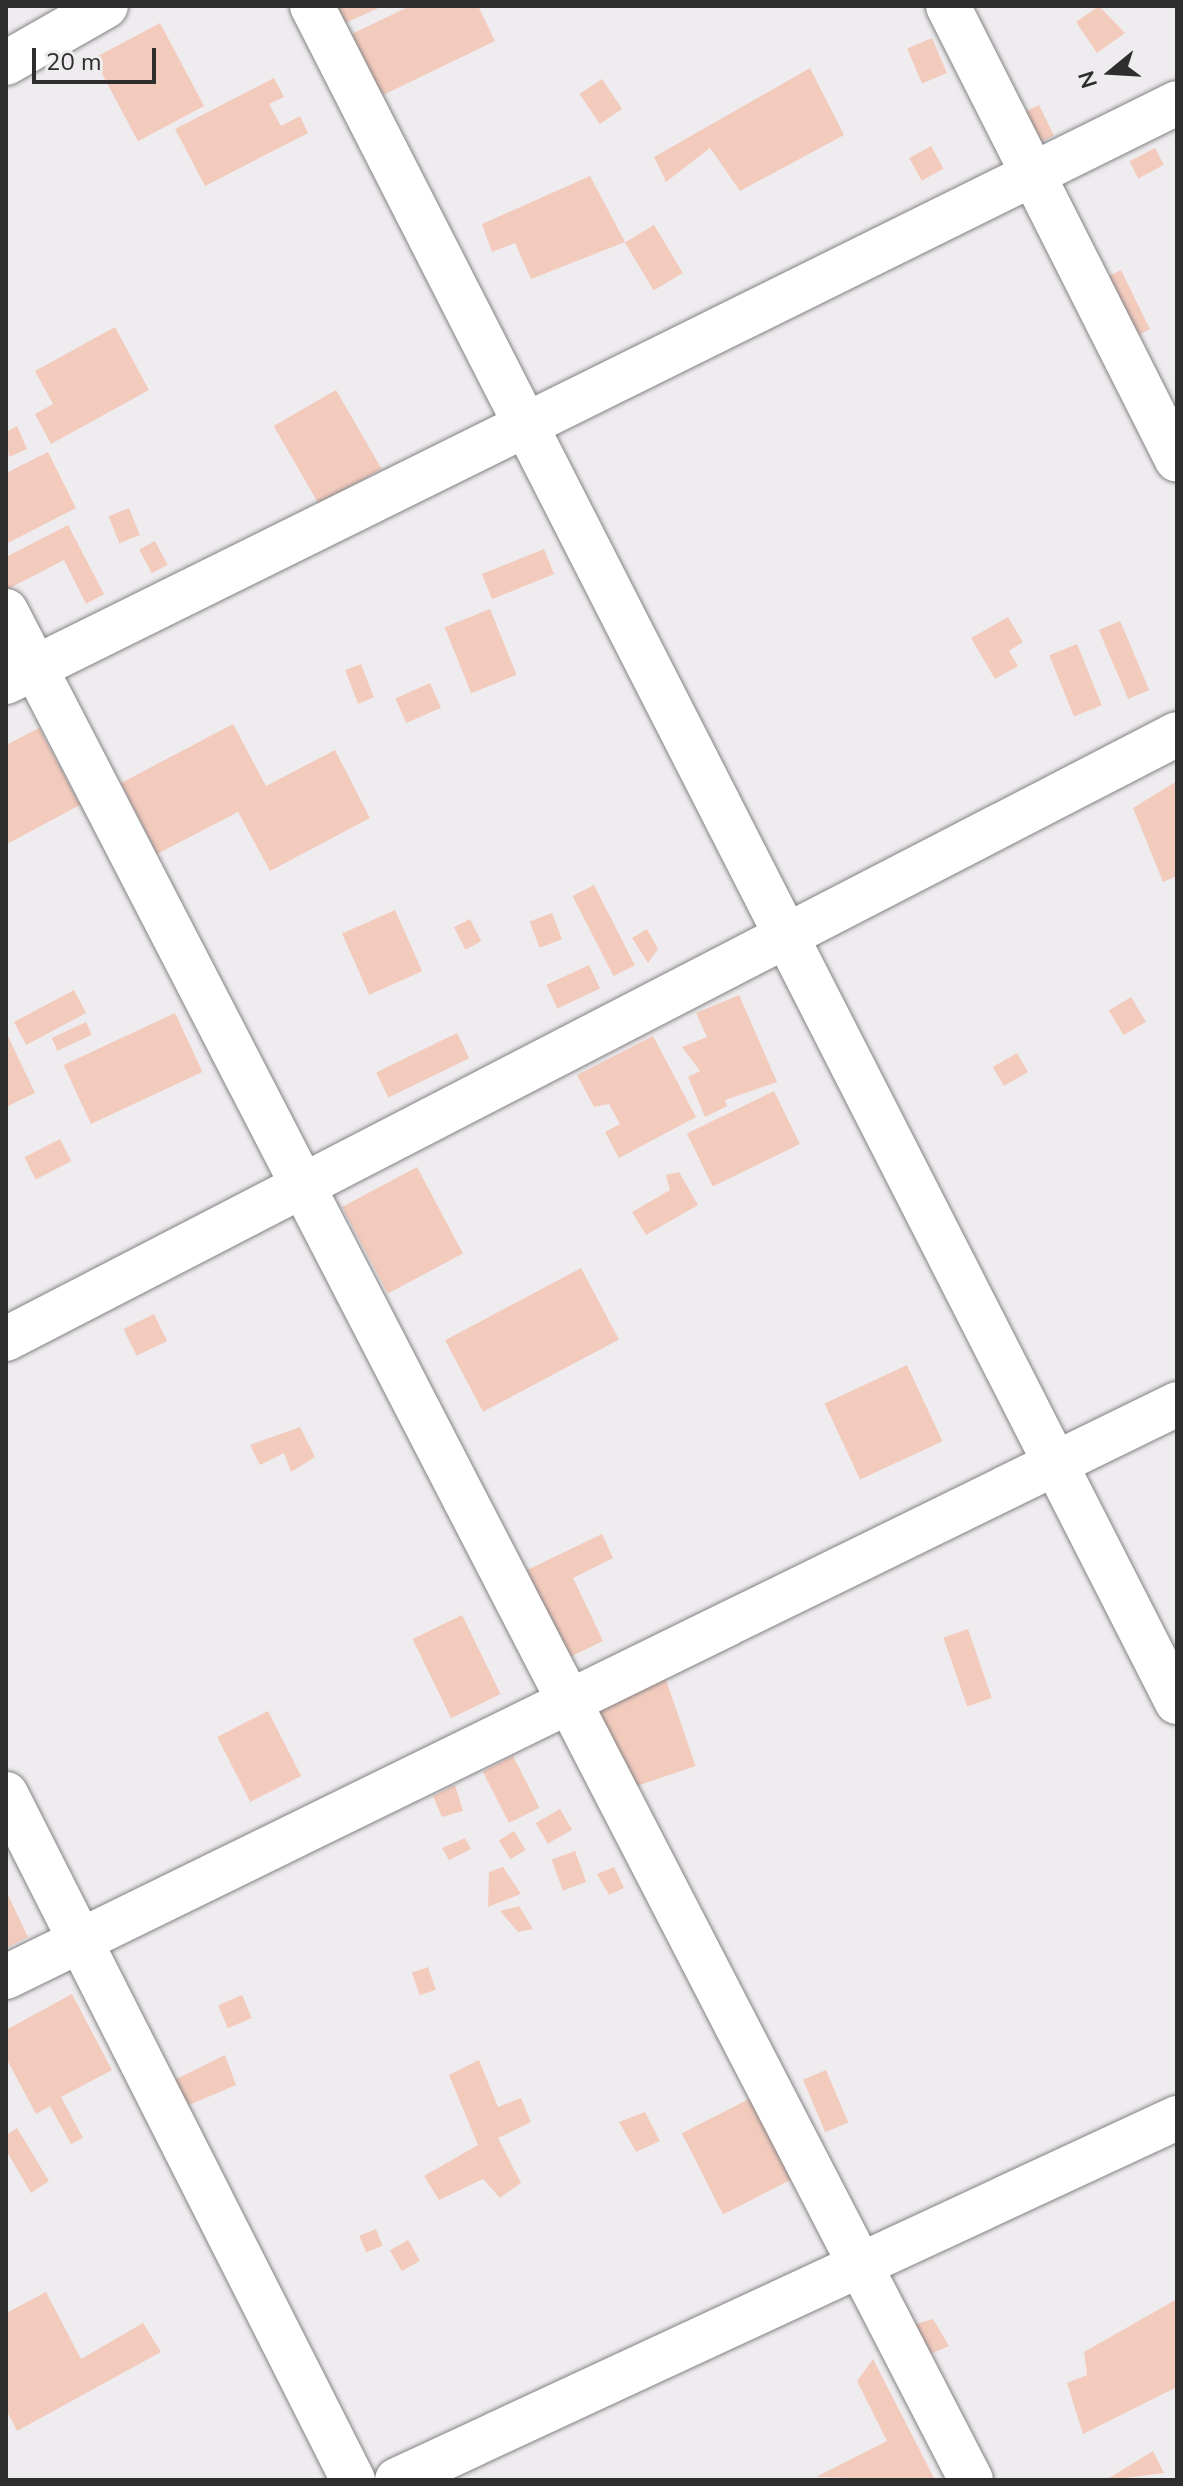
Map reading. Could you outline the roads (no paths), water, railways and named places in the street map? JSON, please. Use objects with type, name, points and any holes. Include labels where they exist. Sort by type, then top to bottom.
[{"type":"street","points":[[6,63],[106,6]]},
{"type":"street","points":[[312,6],[524,425],[787,932],[1177,1702]]},
{"type":"street","points":[[948,6],[1177,460]]},
{"type":"street","points":[[20,674],[1177,103]]},
{"type":"street","points":[[6,611],[20,674],[303,1186],[571,1694],[866,2265],[971,2480]]},
{"type":"street","points":[[6,1339],[787,932],[1177,734]]},
{"type":"street","points":[[6,1977],[571,1694],[1177,1404]]},
{"type":"street","points":[[6,1794],[353,2480]]},
{"type":"street","points":[[397,2480],[866,2265],[1177,2118]]}]
